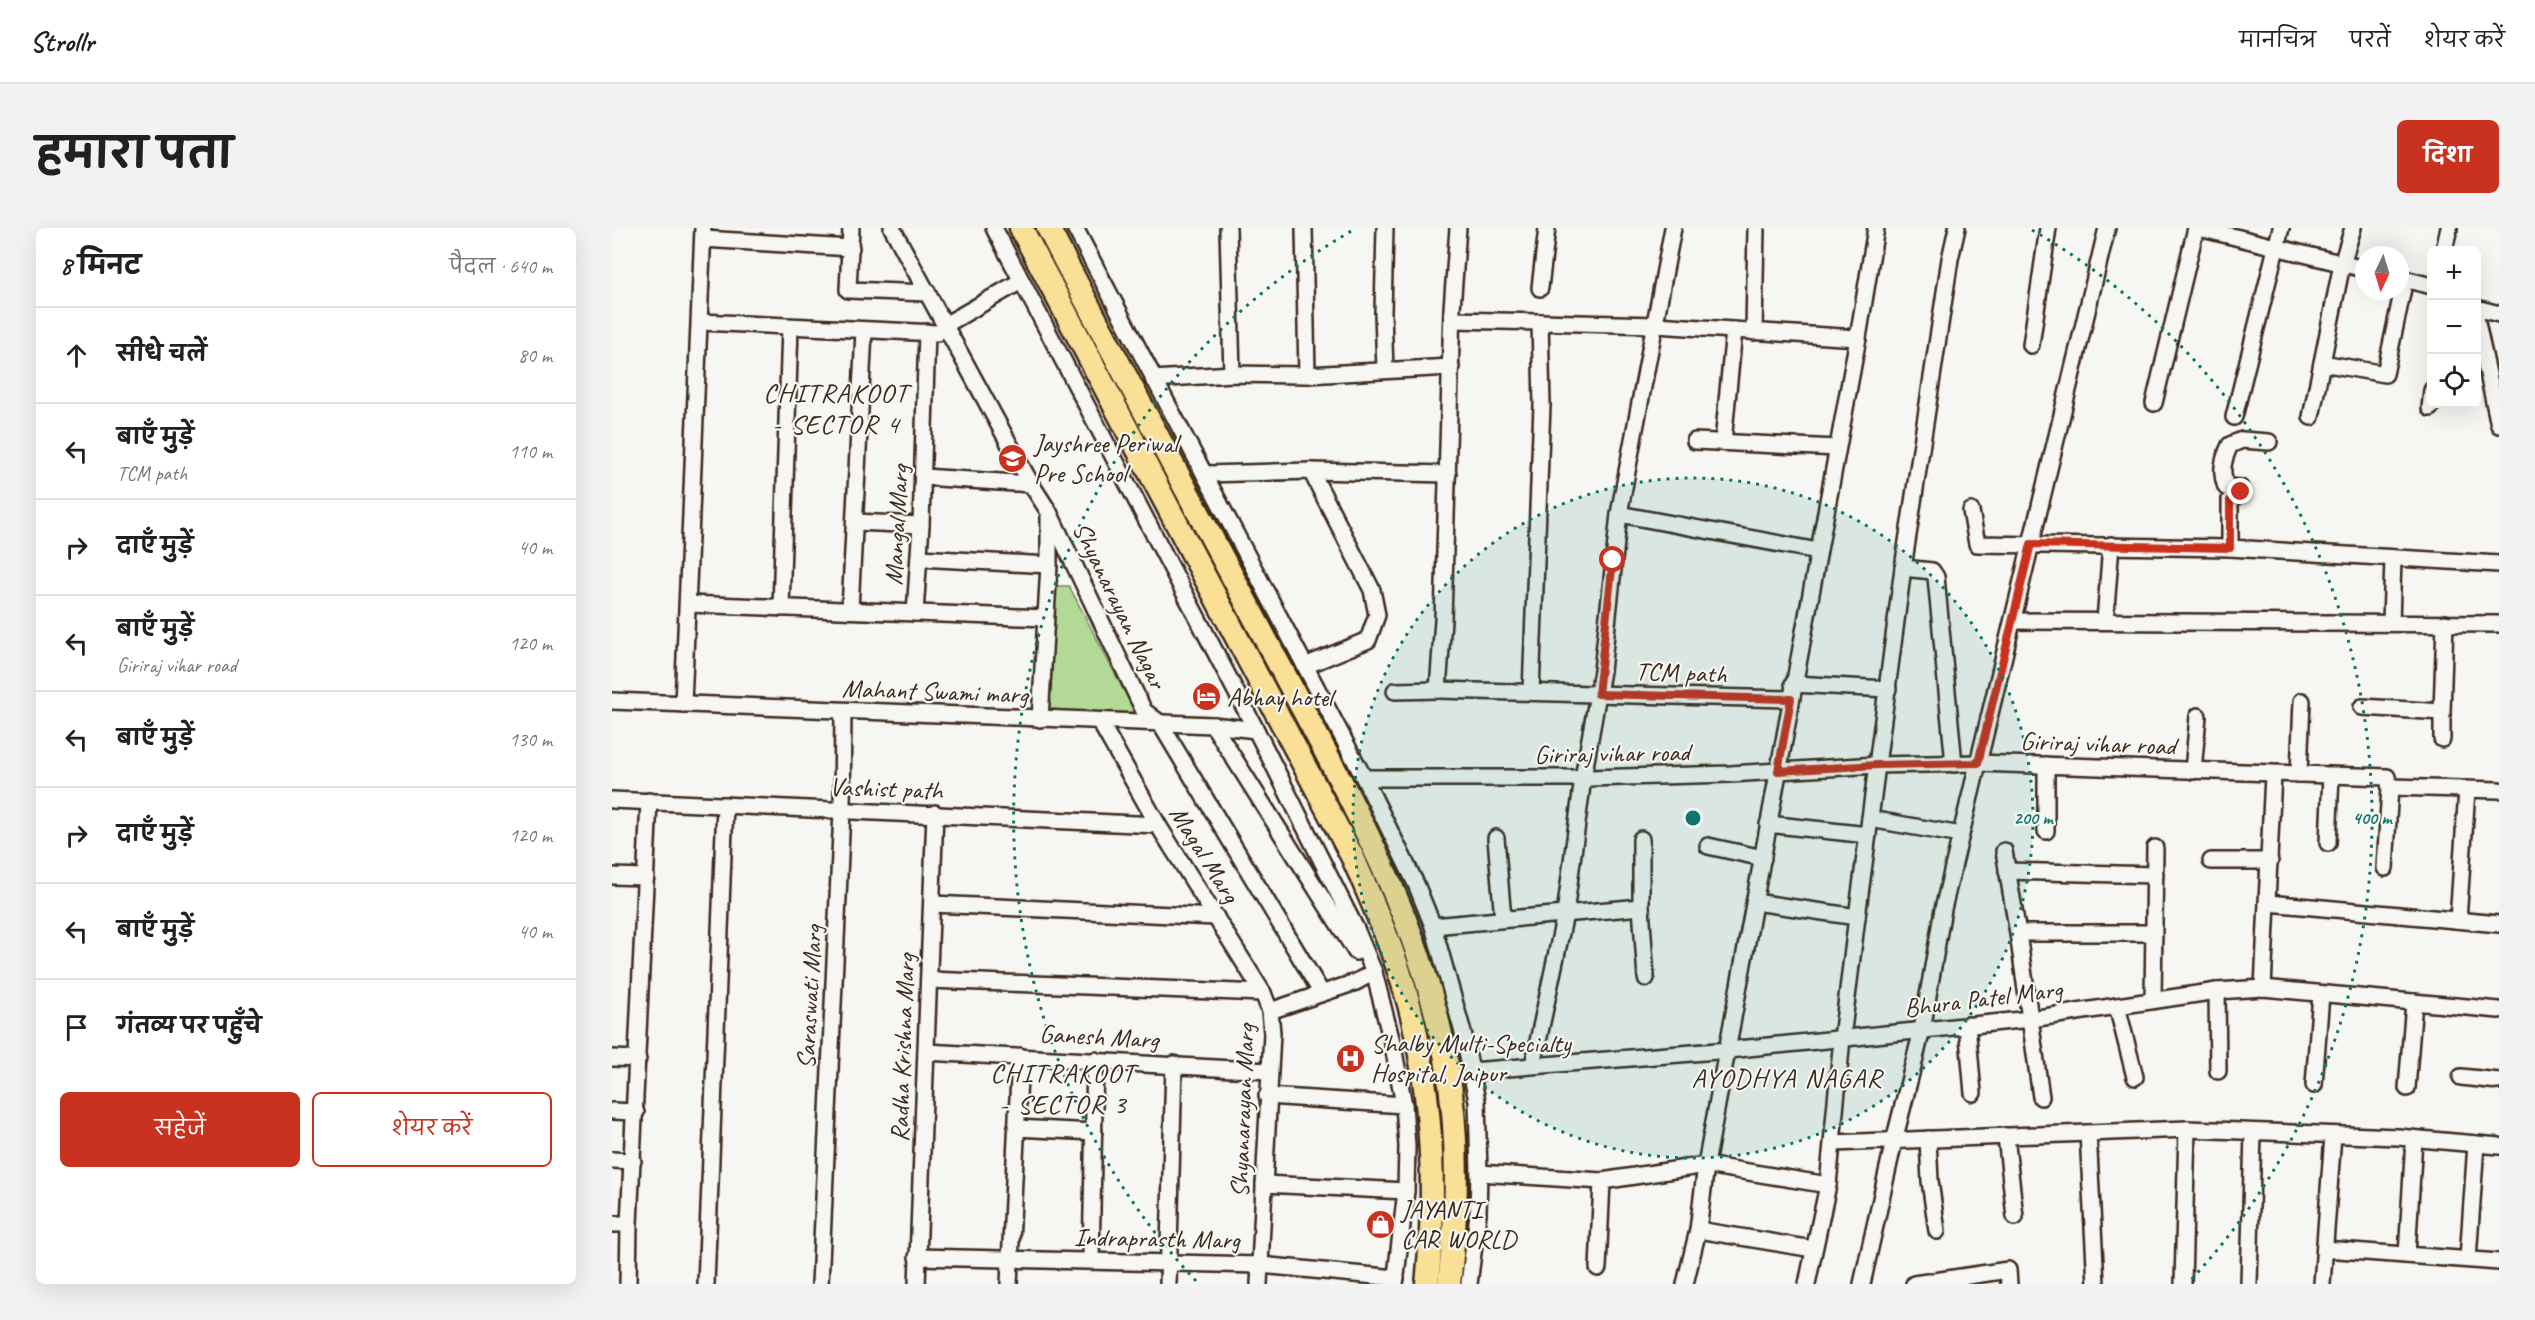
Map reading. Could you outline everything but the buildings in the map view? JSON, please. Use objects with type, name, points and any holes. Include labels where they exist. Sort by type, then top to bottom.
[{"type":"highway","points":[[1021,228],[1353,858],[1376,910],[1416,1032],[1428,1103],[1433,1166],[1433,1210],[1427,1284]]},
{"type":"highway","points":[[1048,228],[1354,807],[1410,934],[1435,1010],[1453,1106],[1454,1209],[1449,1284]]},
{"type":"street","points":[[851,228],[848,290],[928,293]]},
{"type":"street","name":"Shyanarayan Nagar","points":[[892,228],[1048,512],[1144,711],[1160,723],[1322,992]]},
{"type":"street","points":[[994,228],[1256,730],[1342,900],[1393,1046],[1404,1105],[1407,1146],[1406,1191],[1395,1281]]},
{"type":"street","points":[[1075,228],[1364,778],[1416,884],[1433,926],[1472,1071],[1477,1101],[1478,1214],[1470,1284]]},
{"type":"street","points":[[1228,228],[1232,374]]},
{"type":"street","points":[[1305,228],[1307,375]]},
{"type":"street","points":[[1385,228],[1383,312],[1385,370]]},
{"type":"street","points":[[1438,690],[1443,630],[1452,320],[1458,228]]},
{"type":"street","points":[[1540,288],[1547,228]]},
{"type":"street","points":[[1533,1065],[1565,914],[1583,778],[1598,694],[1619,514],[1656,325],[1672,228]]},
{"type":"street","points":[[1754,332],[1756,228]]},
{"type":"street","points":[[1685,1284],[1698,1230],[1706,1165],[1729,1050],[1876,228]]},
{"type":"street","points":[[1807,1284],[1828,1185],[1842,1038],[1903,568],[1935,350],[1957,228]]},
{"type":"street","points":[[2031,345],[2048,228]]},
{"type":"street","points":[[1863,1284],[1894,1141],[1922,1030],[1943,909],[2107,228]]},
{"type":"street","points":[[2154,403],[2197,228],[2355,267]]},
{"type":"street","points":[[2234,417],[2281,228]]},
{"type":"street","points":[[2312,417],[2342,264],[2353,228]]},
{"type":"street","points":[[2445,246],[2449,228]]},
{"type":"street","points":[[683,704],[703,233],[850,248]]},
{"type":"street","points":[[2409,280],[2427,285]]},
{"type":"street","points":[[700,322],[927,332],[947,329],[1021,281]]},
{"type":"street","points":[[2322,363],[2385,374],[2399,300]]},
{"type":"street","points":[[2481,309],[2499,314]]},
{"type":"street","points":[[1452,320],[1656,325],[1858,338]]},
{"type":"street","points":[[1531,692],[1542,405],[1540,322]]},
{"type":"street","points":[[780,608],[790,327]]},
{"type":"street","points":[[1723,442],[1734,330]]},
{"type":"street","points":[[850,610],[864,331]]},
{"type":"street","name":"Mangal Marg","points":[[915,613],[921,525],[927,332]]},
{"type":"street","points":[[2481,341],[2499,425]]},
{"type":"street","points":[[1153,379],[1232,374],[1307,375],[1451,367]]},
{"type":"street","points":[[2230,548],[2230,500],[2241,492],[2240,488],[2226,487],[2222,476],[2223,461],[2230,445],[2242,440],[2270,442]]},
{"type":"street","points":[[1695,441],[1837,448]]},
{"type":"street","points":[[1206,474],[1311,471],[1448,474]]},
{"type":"street","points":[[1305,666],[1368,640],[1377,615],[1372,590],[1311,471]]},
{"type":"street","points":[[923,477],[1031,484]]},
{"type":"street","points":[[1971,511],[1977,544],[2230,548],[2499,564]]},
{"type":"street","points":[[1040,719],[1048,565],[1048,512]]},
{"type":"street","points":[[1619,514],[1818,551]]},
{"type":"street","points":[[855,522],[921,525]]},
{"type":"street","points":[[2104,621],[2110,545]]},
{"type":"street","points":[[919,558],[1048,565]]},
{"type":"street","points":[[2391,623],[2393,558]]},
{"type":"street","points":[[1903,568],[1932,571],[1936,577],[1953,764]]},
{"type":"street","points":[[688,604],[1045,618]]},
{"type":"street","points":[[2013,621],[2499,624]]},
{"type":"street","points":[[2442,739],[2445,623]]},
{"type":"street","points":[[1793,684],[1888,689]]},
{"type":"street","name":"TCM path","points":[[1395,691],[1438,690],[1791,699]]},
{"type":"street","name":"Mahant Swami marg","points":[[612,701],[1213,725],[1256,730]]},
{"type":"street","points":[[2299,774],[2302,701]]},
{"type":"street","points":[[2362,707],[2442,712]]},
{"type":"street","name":"Saraswati Marg","points":[[820,1284],[842,812],[843,711]]},
{"type":"street","points":[[2193,771],[2198,716]]},
{"type":"street","name":"Magal Marg","points":[[1100,722],[1158,825],[1263,993],[1270,1011]]},
{"type":"street","points":[[1213,725],[1354,946],[1369,975]]},
{"type":"street","name":"Giriraj vihar road","points":[[1364,778],[1583,778],[1877,765],[1978,763],[2387,777],[2390,788],[2499,790]]},
{"type":"street","points":[[2046,765],[2046,831]]},
{"type":"street","points":[[2263,988],[2273,774]]},
{"type":"street","points":[[2328,843],[2331,775]]},
{"type":"street","points":[[2385,868],[2390,788]]},
{"type":"street","points":[[2458,920],[2467,790]]},
{"type":"street","name":"Vashist path","points":[[612,800],[1158,825]]},
{"type":"street","points":[[628,1284],[649,801]]},
{"type":"street","points":[[706,1284],[725,805]]},
{"type":"street","name":"Radha Krishna Marg","points":[[917,1284],[935,813]]},
{"type":"street","points":[[1768,824],[1869,827],[1961,835]]},
{"type":"street","points":[[1496,838],[1503,919]]},
{"type":"street","points":[[1641,839],[1641,907],[1646,978]]},
{"type":"street","points":[[1708,846],[1762,858]]},
{"type":"street","points":[[2153,1000],[2155,848]]},
{"type":"street","points":[[2004,851],[2031,1019],[2040,1097]]},
{"type":"street","points":[[2211,861],[2270,861]]},
{"type":"street","points":[[2007,871],[2154,874]]},
{"type":"street","points":[[612,876],[646,877]]},
{"type":"street","points":[[1755,902],[1857,916]]},
{"type":"street","points":[[2268,903],[2499,924]]},
{"type":"street","points":[[932,904],[1216,917]]},
{"type":"street","points":[[1433,926],[1641,907]]},
{"type":"street","points":[[2018,933],[2153,933]]},
{"type":"street","points":[[1270,1011],[1369,975]]},
{"type":"street","points":[[929,980],[1263,993]]},
{"type":"street","name":"Bhura Patel Marg","points":[[1472,1071],[1729,1050],[2031,1019],[2217,991],[2263,988],[2499,1010]]},
{"type":"street","points":[[2217,991],[2218,1071]]},
{"type":"street","points":[[2314,1084],[2320,994]]},
{"type":"street","points":[[2407,1088],[2414,1002]]},
{"type":"street","points":[[2117,1006],[2135,1077]]},
{"type":"street","name":"Shyanarayan Marg","points":[[1259,1284],[1272,1033],[1270,1011]]},
{"type":"street","points":[[1967,1025],[1973,1093]]},
{"type":"street","name":"Ganesh Marg","points":[[926,1052],[1269,1071]]},
{"type":"street","points":[[1009,1284],[1020,1056]]},
{"type":"street","points":[[612,1058],[638,1059]]},
{"type":"street","points":[[1091,1260],[1095,1060]]},
{"type":"street","points":[[1168,1284],[1174,1065]]},
{"type":"street","points":[[2461,1077],[2499,1081]]},
{"type":"street","points":[[1267,1096],[1404,1105]]},
{"type":"street","points":[[612,1112],[636,1112]]},
{"type":"street","points":[[1016,1128],[1094,1132]]},
{"type":"street","points":[[1833,1143],[2187,1129],[2414,1139],[2499,1146]]},
{"type":"street","points":[[2183,1284],[2187,1129]]},
{"type":"street","points":[[2249,1284],[2253,1132]]},
{"type":"street","points":[[2088,1133],[2096,1284]]},
{"type":"street","points":[[2322,1284],[2333,1135]]},
{"type":"street","points":[[2006,1136],[2015,1217]]},
{"type":"street","points":[[1928,1139],[1930,1181],[1937,1231]]},
{"type":"street","points":[[2407,1255],[2414,1139]]},
{"type":"street","points":[[2468,1259],[2476,1144]]},
{"type":"street","points":[[612,1160],[633,1161]]},
{"type":"street","points":[[1479,1173],[1602,1181],[1706,1165],[1828,1185]]},
{"type":"street","points":[[1598,1268],[1602,1181]]},
{"type":"street","points":[[1264,1184],[1406,1191]]},
{"type":"street","points":[[612,1224],[629,1224]]},
{"type":"street","points":[[1698,1230],[1813,1249]]},
{"type":"street","points":[[2325,1249],[2499,1262]]},
{"type":"street","name":"Indraprasth Marg","points":[[917,1257],[1260,1265],[1309,1277],[1395,1281]]},
{"type":"street","points":[[1914,1284],[1949,1281],[2008,1270],[2009,1284]]},
{"type":"green space","points":[[1056,586],[1069,586],[1135,712],[1067,715],[1050,708]]},
{"type":"place","name":"Jayshree Periwal Pre School","points":[[1013,458]]},
{"type":"place","name":"Abhay hotel","points":[[1206,697]]},
{"type":"place","name":"Shalby Multi-Specialty Hospital, Jaipur","points":[[1350,1058]]},
{"type":"place","name":"JAYANTI CAR WORLD","points":[[1380,1224]]},
{"type":"district","name":"CHITRAKOOT - SECTOR 4","points":[[836,408]]},
{"type":"district","name":"AYODHYA NAGAR","points":[[1787,1078]]},
{"type":"district","name":"CHITRAKOOT - SECTOR 3","points":[[1063,1088]]},
{"type":"route","points":[[1613,560],[1598,694],[1791,699],[1778,771],[1877,765],[1978,763],[2031,544],[2230,548],[2230,500],[2241,492]]}]
